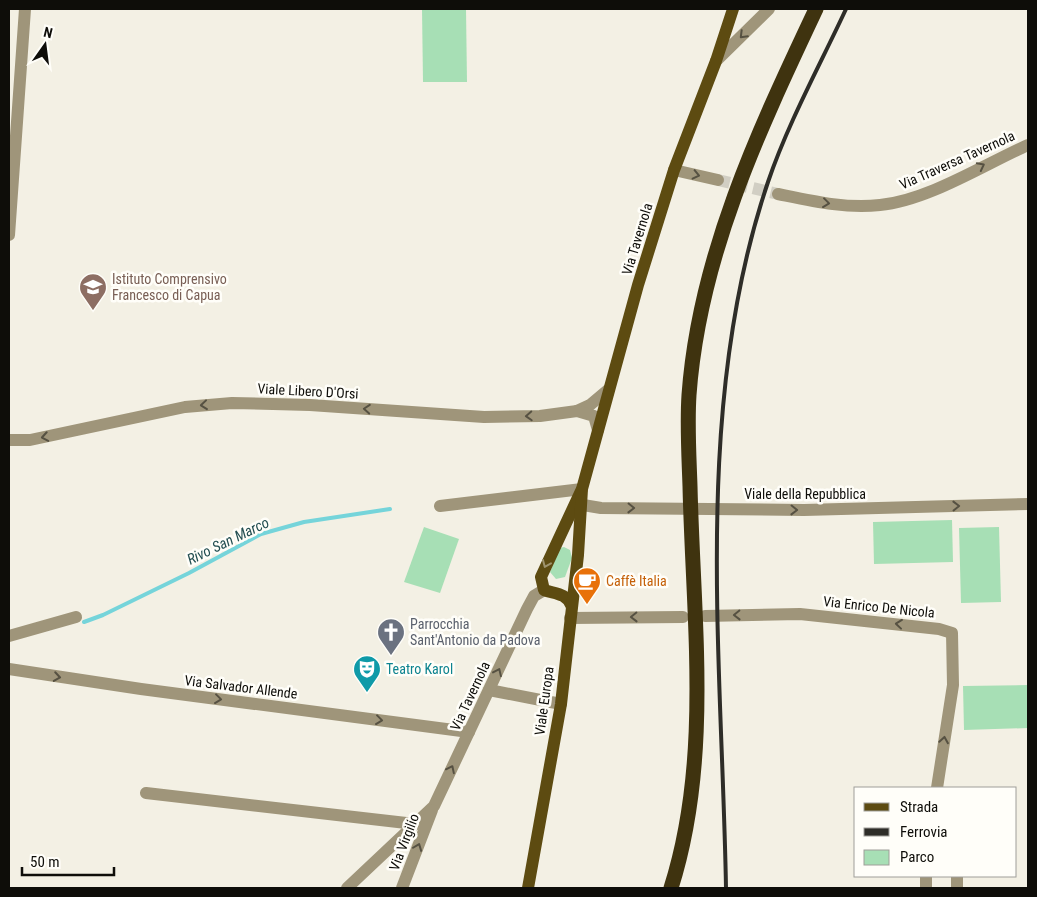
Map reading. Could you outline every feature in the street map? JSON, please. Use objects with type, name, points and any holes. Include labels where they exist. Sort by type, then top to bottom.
[{"type":"highway","points":[[671,888],[685,841],[692,798],[698,726],[688,420],[693,357],[717,247],[745,164],[816,9]]},
{"type":"main road","name":"Via Tavernola","points":[[598,430],[638,285],[674,170],[716,61],[733,9]]},
{"type":"main road","points":[[568,606],[544,590],[541,584],[541,577],[582,489],[598,430]]},
{"type":"main road","points":[[568,606],[568,594],[574,586],[578,555],[582,489]]},
{"type":"main road","points":[[554,547],[561,544],[569,544],[578,555]]},
{"type":"main road","name":"Viale Europa","points":[[528,888],[560,704],[568,606]]},
{"type":"street","points":[[9,235],[25,9]]},
{"type":"street","points":[[716,61],[769,9]]},
{"type":"street","name":"Via Traversa Tavernola","points":[[778,194],[848,206],[881,205],[910,199],[1028,144]]},
{"type":"street","points":[[674,170],[718,180]]},
{"type":"street","points":[[577,411],[590,405],[609,389]]},
{"type":"street","name":"Viale Libero D'Orsi","points":[[9,440],[30,440],[185,407],[232,403],[310,405],[484,417],[540,416],[577,411]]},
{"type":"street","points":[[577,411],[594,416],[598,430]]},
{"type":"street","points":[[440,506],[582,489]]},
{"type":"street","name":"Viale della Repubblica","points":[[582,505],[601,508],[804,510],[1028,504]]},
{"type":"street","name":"Via Tavernola","points":[[347,888],[434,806],[527,609],[534,596],[544,590]]},
{"type":"street","points":[[568,606],[683,616]]},
{"type":"street","name":"Via Enrico De Nicola","points":[[705,616],[800,614],[939,629],[952,633],[953,685],[937,787]]},
{"type":"street","points":[[9,636],[76,617]]},
{"type":"street","name":"Via Salvador Allende","points":[[9,669],[141,689],[469,732]]},
{"type":"street","points":[[489,690],[560,704]]},
{"type":"street","points":[[146,793],[415,824]]},
{"type":"street","name":"Via Virgilio","points":[[402,888],[434,806]]},
{"type":"green space","points":[[422,9],[466,9],[467,82],[423,82]]},
{"type":"green space","points":[[952,520],[953,562],[874,564],[873,522]]},
{"type":"green space","points":[[424,527],[459,539],[440,593],[404,582]]},
{"type":"green space","points":[[999,527],[1001,602],[961,603],[959,528]]},
{"type":"green space","points":[[564,547],[570,550],[572,558],[565,577],[556,579],[550,572],[560,548]]},
{"type":"green space","points":[[1028,685],[1028,728],[964,730],[963,686]]},
{"type":"waterway","name":"Rivo San Marco","points":[[84,622],[103,615],[189,573],[261,534],[304,522],[390,509]]},
{"type":"tunnel","points":[[718,180],[778,194]]},
{"type":"railway","points":[[726,888],[717,622],[717,532],[720,443],[729,354],[744,267],[768,182],[795,116],[846,9]]},
{"type":"place","name":"Istituto Comprensivo Francesco di Capua","points":[[93,311]]},
{"type":"place","name":"Caffè Italia","points":[[587,605]]},
{"type":"place","name":"Parrocchia Sant'Antonio da Padova","points":[[391,656]]},
{"type":"place","name":"Teatro Karol","points":[[367,693]]}]
